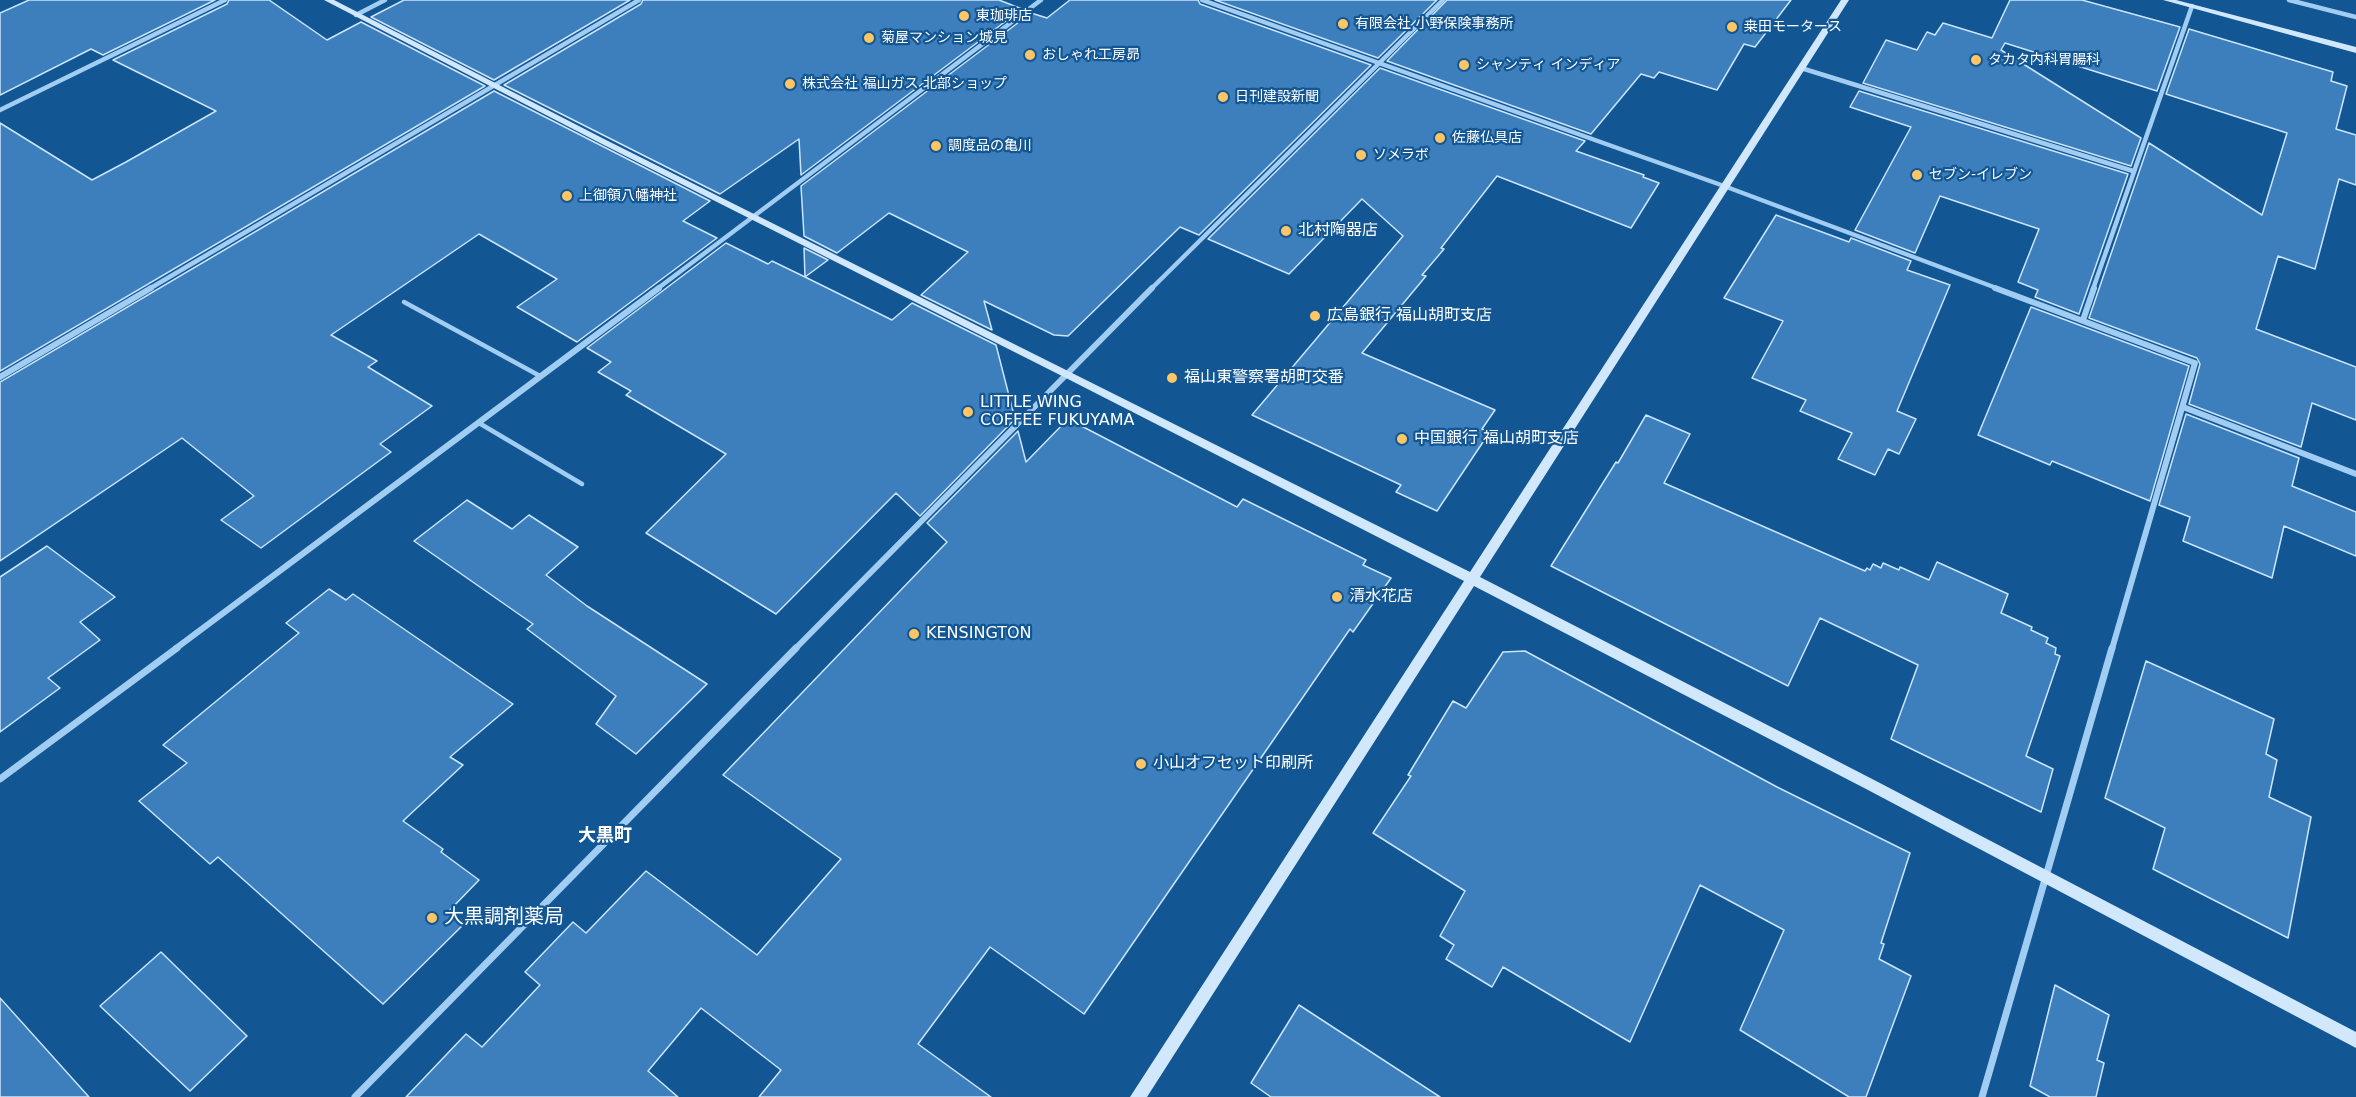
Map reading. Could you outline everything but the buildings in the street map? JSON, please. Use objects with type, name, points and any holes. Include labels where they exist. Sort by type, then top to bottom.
[{"type":"street","points":[[0,110],[225,0]]},
{"type":"street","points":[[328,0],[493,87],[1471,579],[2046,875],[2356,1040]]},
{"type":"street","points":[[356,15],[385,0]]},
{"type":"street","points":[[0,377],[639,0]]},
{"type":"street","points":[[0,779],[479,423],[1041,0]]},
{"type":"street","points":[[1202,0],[1724,186],[2195,363],[1982,1097]]},
{"type":"street","points":[[355,1097],[1066,374],[1443,0]]},
{"type":"street","points":[[1138,1097],[1845,0]]},
{"type":"street","points":[[2167,0],[2356,50]]},
{"type":"street","points":[[2289,0],[2356,17]]},
{"type":"street","points":[[2083,320],[2192,6]]},
{"type":"street","points":[[1802,68],[2133,171]]},
{"type":"street","points":[[2183,406],[2356,474]]},
{"type":"lane","points":[[404,302],[540,376]]},
{"type":"lane","points":[[479,423],[582,484]]},
{"type":"place","name":"東珈琲店","points":[[964,16]]},
{"type":"place","name":"有限会社 小野保険事務所","points":[[1343,24]]},
{"type":"place","name":"桒田モータース","points":[[1732,27]]},
{"type":"place","name":"菊屋マンション城見","points":[[869,38]]},
{"type":"place","name":"おしゃれ工房昴","points":[[1030,55]]},
{"type":"place","name":"タカタ内科胃腸科","points":[[1976,60]]},
{"type":"place","name":"シャンティ インディア","points":[[1464,65]]},
{"type":"place","name":"株式会社 福山ガス 北部ショップ","points":[[790,84]]},
{"type":"place","name":"日刊建設新聞","points":[[1223,97]]},
{"type":"place","name":"佐藤仏具店","points":[[1440,138]]},
{"type":"place","name":"調度品の亀川","points":[[936,146]]},
{"type":"place","name":"ソメラボ","points":[[1361,155]]},
{"type":"place","name":"セブン-イレブン","points":[[1917,175]]},
{"type":"place","name":"上御領八幡神社","points":[[567,196]]},
{"type":"place","name":"北村陶器店","points":[[1286,231]]},
{"type":"place","name":"広島銀行 福山胡町支店","points":[[1315,316]]},
{"type":"place","name":"福山東警察署胡町交番","points":[[1172,378]]},
{"type":"place","name":"LITTLE WING COFFEE FUKUYAMA","points":[[968,412]]},
{"type":"place","name":"中国銀行 福山胡町支店","points":[[1402,439]]},
{"type":"place","name":"清水花店","points":[[1337,597]]},
{"type":"place","name":"KENSINGTON","points":[[914,634]]},
{"type":"place","name":"小山オフセット印刷所","points":[[1141,764]]},
{"type":"place","name":"大黒調剤薬局","points":[[432,918]]},
{"type":"district","name":"大黒町","points":[[605,836]]}]
